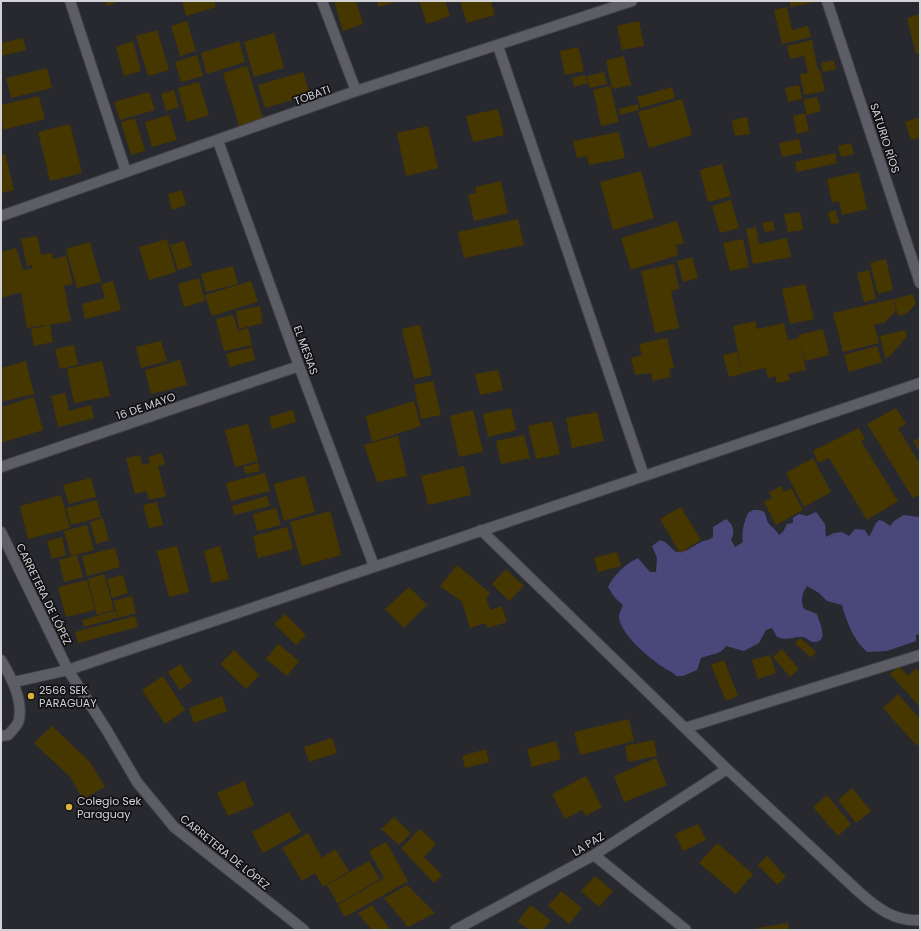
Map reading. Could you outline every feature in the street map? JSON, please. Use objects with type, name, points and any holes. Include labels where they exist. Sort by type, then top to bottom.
[{"type":"street","points":[[70,1],[126,172]]},
{"type":"street","points":[[322,1],[356,91]]},
{"type":"street","name":"TOBATI","points":[[1,216],[218,141],[356,91],[498,46],[632,1]]},
{"type":"street","name":"SATURIO RÍOS","points":[[827,1],[920,283]]},
{"type":"street","points":[[498,46],[644,476]]},
{"type":"street","name":"EL MESIAS","points":[[218,141],[299,366],[374,566]]},
{"type":"street","name":"16 DE MAYO","points":[[1,468],[299,366]]},
{"type":"street","points":[[14,682],[68,670],[920,383]]},
{"type":"street","points":[[481,530],[727,769],[882,911],[908,921],[920,920]]},
{"type":"street","name":"CARRETERA DE LÓPEZ","points":[[1,532],[68,670],[106,728],[138,782],[174,827],[304,930]]},
{"type":"street","points":[[685,728],[920,655]]},
{"type":"street","points":[[1,660],[14,682],[19,706],[19,721],[8,735],[1,736]]},
{"type":"street","name":"LA PAZ","points":[[455,930],[594,855],[727,769]]},
{"type":"street","points":[[594,855],[686,930]]},
{"type":"shaded area","points":[[753,510],[764,512],[770,525],[779,535],[783,532],[787,524],[793,523],[793,518],[799,514],[807,516],[816,512],[825,524],[826,537],[834,533],[842,532],[849,536],[855,529],[865,530],[869,537],[879,520],[890,526],[894,521],[904,515],[920,517],[920,634],[916,635],[916,641],[887,651],[867,652],[858,642],[851,630],[842,605],[827,601],[819,593],[807,586],[803,594],[802,603],[804,609],[817,614],[822,631],[821,639],[818,641],[813,642],[802,637],[787,639],[777,637],[772,628],[766,630],[759,643],[744,651],[726,646],[718,653],[701,658],[697,670],[683,676],[676,676],[650,658],[630,638],[621,624],[619,615],[623,605],[615,598],[608,587],[613,578],[620,570],[638,558],[650,572],[656,572],[657,558],[652,546],[660,540],[665,542],[676,552],[687,550],[712,538],[713,527],[726,519],[731,524],[733,529],[731,540],[735,547],[743,542],[742,538],[745,520],[748,513]]},
{"type":"building","points":[[105,1],[122,1],[106,6]]},
{"type":"building","points":[[182,1],[214,1],[216,7],[186,16]]},
{"type":"building","points":[[334,1],[356,1],[363,24],[343,31]]},
{"type":"building","points":[[377,1],[396,1],[396,2],[378,7]]},
{"type":"building","points":[[419,1],[445,1],[450,16],[427,24]]},
{"type":"building","points":[[460,1],[491,1],[495,15],[467,23]]},
{"type":"building","points":[[789,1],[815,1],[815,2],[791,7]]},
{"type":"building","points":[[787,7],[792,30],[808,26],[811,37],[782,44],[774,10]]},
{"type":"building","points":[[920,14],[920,53],[916,54],[907,18]]},
{"type":"building","points":[[187,21],[196,51],[180,56],[171,26]]},
{"type":"building","points":[[639,21],[644,46],[622,50],[617,26]]},
{"type":"building","points":[[157,30],[169,70],[148,76],[136,36]]},
{"type":"building","points":[[274,33],[284,68],[254,77],[244,42]]},
{"type":"building","points":[[23,38],[26,50],[1,56],[1,43]]},
{"type":"building","points":[[812,40],[818,71],[820,70],[825,91],[804,95],[800,74],[808,73],[804,56],[790,59],[787,46]]},
{"type":"building","points":[[133,41],[141,71],[124,76],[116,47]]},
{"type":"building","points":[[239,41],[245,62],[207,74],[201,53]]},
{"type":"building","points":[[578,47],[584,71],[565,75],[560,51]]},
{"type":"building","points":[[197,55],[203,76],[181,82],[175,62]]},
{"type":"building","points":[[624,56],[631,85],[612,89],[606,60]]},
{"type":"building","points":[[834,60],[836,69],[823,72],[821,63]]},
{"type":"building","points":[[247,66],[264,122],[240,129],[223,73]]},
{"type":"building","points":[[47,68],[52,88],[11,98],[6,78]]},
{"type":"building","points":[[303,72],[310,95],[265,108],[258,85]]},
{"type":"building","points":[[604,72],[607,84],[590,88],[587,76]]},
{"type":"building","points":[[585,75],[588,83],[574,87],[572,78]]},
{"type":"building","points":[[199,82],[209,115],[187,122],[178,88]]},
{"type":"building","points":[[799,85],[802,99],[788,102],[785,88]]},
{"type":"building","points":[[610,86],[619,122],[601,126],[593,90]]},
{"type":"building","points":[[672,87],[675,98],[641,108],[637,97]]},
{"type":"building","points":[[174,90],[179,107],[166,111],[161,94]]},
{"type":"building","points":[[149,92],[155,110],[120,120],[114,102]]},
{"type":"building","points":[[39,96],[45,119],[3,130],[1,105]]},
{"type":"building","points":[[817,97],[821,111],[807,115],[803,100]]},
{"type":"building","points":[[682,99],[692,135],[649,148],[638,112]]},
{"type":"building","points":[[638,104],[639,110],[620,115],[619,109]]},
{"type":"building","points":[[498,109],[504,135],[473,142],[466,116]]},
{"type":"building","points":[[805,113],[809,131],[797,134],[793,116]]},
{"type":"building","points":[[169,115],[177,140],[152,147],[145,122]]},
{"type":"building","points":[[747,117],[750,134],[735,136],[732,120]]},
{"type":"building","points":[[920,117],[920,138],[911,140],[905,122]]},
{"type":"building","points":[[135,118],[145,151],[131,155],[121,122]]},
{"type":"building","points":[[70,124],[82,173],[50,181],[38,132]]},
{"type":"building","points":[[428,126],[438,168],[406,176],[397,133]]},
{"type":"building","points":[[619,132],[625,158],[589,165],[587,156],[577,158],[573,141]]},
{"type":"building","points":[[799,139],[802,153],[782,157],[779,143]]},
{"type":"building","points":[[851,143],[854,154],[841,157],[838,146]]},
{"type":"building","points":[[835,153],[837,163],[797,172],[795,162]]},
{"type":"building","points":[[5,154],[14,190],[1,193],[1,155]]},
{"type":"building","points":[[722,164],[731,196],[708,202],[700,170]]},
{"type":"building","points":[[641,171],[654,218],[613,230],[600,182]]},
{"type":"building","points":[[859,172],[867,209],[842,215],[839,201],[832,203],[827,179]]},
{"type":"building","points":[[501,181],[508,213],[474,221],[468,195],[476,193],[475,187]]},
{"type":"building","points":[[182,190],[186,205],[172,210],[168,194]]},
{"type":"building","points":[[731,200],[739,228],[720,233],[712,206]]},
{"type":"building","points":[[836,210],[839,223],[831,224],[828,212]]},
{"type":"building","points":[[800,212],[803,230],[788,232],[784,214]]},
{"type":"building","points":[[518,219],[524,245],[464,258],[458,232]]},
{"type":"building","points":[[677,221],[684,243],[676,245],[678,255],[631,270],[621,238]]},
{"type":"building","points":[[773,221],[775,230],[765,232],[762,223]]},
{"type":"building","points":[[756,227],[759,244],[787,238],[791,257],[753,264],[746,229]]},
{"type":"building","points":[[37,236],[41,255],[52,253],[53,259],[66,256],[73,284],[64,286],[71,321],[50,325],[53,342],[34,346],[31,329],[45,325],[27,328],[21,292],[1,298],[1,252],[16,248],[23,270],[33,268],[32,265],[27,266],[21,239]]},
{"type":"building","points":[[167,239],[176,272],[149,280],[139,247]]},
{"type":"building","points":[[743,239],[749,267],[730,271],[723,243]]},
{"type":"building","points":[[184,241],[192,266],[178,270],[170,245]]},
{"type":"building","points":[[90,242],[101,282],[77,288],[66,249]]},
{"type":"building","points":[[692,257],[698,278],[683,282],[677,261]]},
{"type":"building","points":[[886,259],[893,290],[878,294],[870,263]]},
{"type":"building","points":[[674,264],[679,289],[671,291],[679,328],[655,333],[641,271]]},
{"type":"building","points":[[233,266],[238,284],[206,292],[201,274]]},
{"type":"building","points":[[869,270],[876,299],[864,302],[857,273]]},
{"type":"building","points":[[199,278],[205,301],[184,307],[178,284]]},
{"type":"building","points":[[113,281],[121,310],[85,319],[82,304],[105,298],[101,284]]},
{"type":"building","points":[[251,281],[258,302],[212,316],[205,295]]},
{"type":"building","points":[[805,284],[814,319],[790,324],[782,289]]},
{"type":"building","points":[[913,294],[916,304],[906,314],[898,316],[894,299]]},
{"type":"building","points":[[893,299],[896,311],[884,323],[874,324],[879,343],[843,352],[833,313]]},
{"type":"building","points":[[260,306],[263,323],[239,329],[236,311]]},
{"type":"building","points":[[233,315],[238,331],[248,328],[252,345],[224,351],[216,319]]},
{"type":"building","points":[[755,321],[757,329],[784,323],[788,340],[799,338],[798,335],[823,329],[829,355],[805,361],[800,342],[806,370],[788,374],[790,380],[777,383],[775,376],[768,378],[764,363],[765,368],[742,373],[733,326]]},
{"type":"building","points":[[420,325],[432,375],[414,379],[402,329]]},
{"type":"building","points":[[905,330],[907,336],[890,356],[885,358],[880,336]]},
{"type":"building","points":[[667,338],[674,368],[669,369],[671,377],[652,381],[651,373],[635,375],[631,358],[642,355],[639,344]]},
{"type":"building","points":[[161,341],[167,361],[141,368],[136,347]]},
{"type":"building","points":[[74,345],[78,365],[60,369],[55,349]]},
{"type":"building","points":[[877,346],[882,362],[849,372],[844,355]]},
{"type":"building","points":[[252,347],[255,360],[230,367],[226,354]]},
{"type":"building","points":[[737,352],[742,374],[729,377],[723,355]]},
{"type":"building","points":[[180,360],[187,385],[151,394],[145,370]]},
{"type":"building","points":[[26,361],[34,394],[1,402],[1,368]]},
{"type":"building","points":[[102,361],[110,396],[74,403],[67,369]]},
{"type":"building","points":[[498,370],[503,390],[480,395],[475,374]]},
{"type":"building","points":[[433,381],[441,415],[421,419],[414,385]]},
{"type":"building","points":[[65,393],[69,411],[91,405],[94,418],[58,427],[51,396]]},
{"type":"building","points":[[34,397],[43,430],[1,443],[1,407]]},
{"type":"building","points":[[414,401],[421,426],[372,442],[366,416]]},
{"type":"building","points":[[511,408],[516,430],[488,437],[483,414]]},
{"type":"building","points":[[896,408],[906,424],[898,428],[920,464],[920,494],[913,498],[867,424]]},
{"type":"building","points":[[293,410],[296,422],[272,429],[269,417]]},
{"type":"building","points":[[473,410],[483,452],[459,457],[450,416]]},
{"type":"building","points":[[597,412],[604,441],[572,448],[566,418]]},
{"type":"building","points":[[552,421],[560,454],[536,459],[528,426]]},
{"type":"building","points":[[248,424],[258,461],[235,467],[225,430]]},
{"type":"building","points":[[859,428],[865,439],[861,441],[898,501],[867,520],[829,458],[818,463],[813,451]]},
{"type":"building","points":[[524,435],[530,458],[501,464],[496,441]]},
{"type":"building","points":[[398,436],[407,476],[377,482],[364,445]]},
{"type":"building","points":[[920,437],[920,452],[913,441]]},
{"type":"building","points":[[162,453],[165,464],[158,466],[166,496],[149,500],[146,491],[135,494],[126,458],[140,455],[142,465],[150,463],[148,457]]},
{"type":"building","points":[[813,458],[831,492],[804,507],[786,473]]},
{"type":"building","points":[[258,463],[260,471],[246,474],[243,467]]},
{"type":"building","points":[[464,466],[471,495],[428,505],[421,476]]},
{"type":"building","points":[[265,473],[270,491],[231,501],[226,483]]},
{"type":"building","points":[[305,476],[315,512],[284,521],[274,484]]},
{"type":"building","points":[[91,478],[96,497],[69,504],[63,485]]},
{"type":"building","points":[[781,486],[784,492],[791,488],[803,510],[776,525],[764,502],[772,498],[769,492]]},
{"type":"building","points":[[61,495],[70,528],[28,539],[20,506]]},
{"type":"building","points":[[267,496],[270,506],[234,515],[232,506]]},
{"type":"building","points":[[97,500],[101,517],[71,525],[66,508]]},
{"type":"building","points":[[157,502],[163,525],[149,528],[143,505]]},
{"type":"building","points":[[681,507],[701,540],[680,553],[660,519]]},
{"type":"building","points":[[276,508],[281,525],[257,531],[253,514]]},
{"type":"building","points":[[330,511],[341,555],[302,566],[290,522]]},
{"type":"building","points":[[103,518],[109,540],[96,544],[90,522]]},
{"type":"building","points":[[87,525],[94,550],[71,556],[64,531]]},
{"type":"building","points":[[287,527],[293,549],[258,558],[253,536]]},
{"type":"building","points":[[62,537],[66,555],[52,559],[47,541]]},
{"type":"building","points":[[177,546],[189,592],[169,597],[157,551]]},
{"type":"building","points":[[220,546],[229,579],[212,583],[204,551]]},
{"type":"building","points":[[115,548],[120,567],[87,576],[82,556]]},
{"type":"building","points":[[617,552],[621,566],[598,572],[594,558]]},
{"type":"building","points":[[77,555],[83,577],[64,582],[59,560]]},
{"type":"building","points":[[457,565],[490,593],[486,598],[490,610],[502,606],[507,622],[487,628],[486,623],[470,628],[462,602],[440,586]]},
{"type":"building","points":[[506,569],[524,586],[509,601],[492,584]]},
{"type":"building","points":[[104,574],[114,610],[97,615],[88,579]]},
{"type":"building","points":[[123,575],[128,593],[112,598],[107,579]]},
{"type":"building","points":[[87,580],[95,610],[66,617],[58,587]]},
{"type":"building","points":[[409,587],[427,605],[404,628],[385,609]]},
{"type":"building","points":[[132,596],[136,613],[118,618],[113,601]]},
{"type":"building","points":[[115,611],[117,618],[84,627],[82,620]]},
{"type":"building","points":[[285,614],[306,635],[296,645],[274,624]]},
{"type":"building","points":[[135,616],[138,627],[78,643],[75,632]]},
{"type":"building","points":[[800,638],[816,652],[811,658],[795,643]]},
{"type":"building","points":[[278,644],[299,661],[287,676],[266,659]]},
{"type":"building","points":[[782,649],[799,669],[790,677],[773,657]]},
{"type":"building","points":[[234,650],[259,675],[246,689],[220,664]]},
{"type":"building","points":[[770,655],[776,673],[758,679],[752,660]]},
{"type":"building","points":[[724,660],[738,696],[726,701],[711,665]]},
{"type":"building","points":[[180,664],[192,681],[180,690],[168,672]]},
{"type":"building","points":[[899,666],[908,676],[916,668],[920,673],[920,707],[890,674]]},
{"type":"building","points":[[163,676],[185,710],[165,724],[142,690]]},
{"type":"building","points":[[898,694],[920,719],[920,743],[917,746],[883,708]]},
{"type":"building","points":[[222,696],[227,711],[194,723],[189,708]]},
{"type":"building","points":[[629,719],[634,741],[580,755],[574,732]]},
{"type":"building","points":[[52,726],[90,762],[105,787],[83,799],[70,777],[34,743]]},
{"type":"building","points":[[332,738],[337,753],[309,762],[304,747]]},
{"type":"building","points":[[654,740],[657,756],[628,762],[625,746]]},
{"type":"building","points":[[556,741],[561,759],[532,767],[527,749]]},
{"type":"building","points":[[486,749],[489,762],[465,768],[462,756]]},
{"type":"building","points":[[656,758],[667,785],[624,802],[614,776]]},
{"type":"building","points":[[586,776],[602,807],[586,816],[582,810],[565,819],[552,794]]},
{"type":"building","points":[[244,781],[254,805],[228,816],[217,793]]},
{"type":"building","points":[[852,788],[871,811],[856,823],[838,800]]},
{"type":"building","points":[[827,795],[851,824],[838,836],[813,807]]},
{"type":"building","points":[[289,812],[301,832],[263,853],[252,832]]},
{"type":"building","points":[[394,817],[411,833],[399,845],[381,829]]},
{"type":"building","points":[[698,824],[706,840],[683,851],[675,834]]},
{"type":"building","points":[[420,829],[436,844],[424,857],[442,875],[434,883],[401,848]]},
{"type":"building","points":[[308,833],[322,858],[335,849],[349,871],[323,887],[315,873],[302,881],[282,848]]},
{"type":"building","points":[[386,842],[408,881],[345,917],[338,905],[384,878],[369,851]]},
{"type":"building","points":[[717,843],[753,874],[736,894],[699,863]]},
{"type":"building","points":[[767,856],[786,877],[777,885],[758,865]]},
{"type":"building","points":[[369,861],[380,879],[338,904],[327,885]]},
{"type":"building","points":[[595,876],[613,891],[599,907],[581,891]]},
{"type":"building","points":[[407,885],[435,913],[408,927],[384,898]]},
{"type":"building","points":[[561,891],[582,908],[569,924],[548,906]]},
{"type":"building","points":[[372,905],[391,930],[372,930],[358,913]]},
{"type":"building","points":[[531,905],[551,921],[543,930],[529,930],[518,921]]},
{"type":"building","points":[[788,923],[789,930],[758,930],[758,928]]},
{"type":"place","name":"2566 SEK PARAGUAY","points":[[31,696]]},
{"type":"place","name":"Colegio Sek Paraguay","points":[[69,807]]}]
